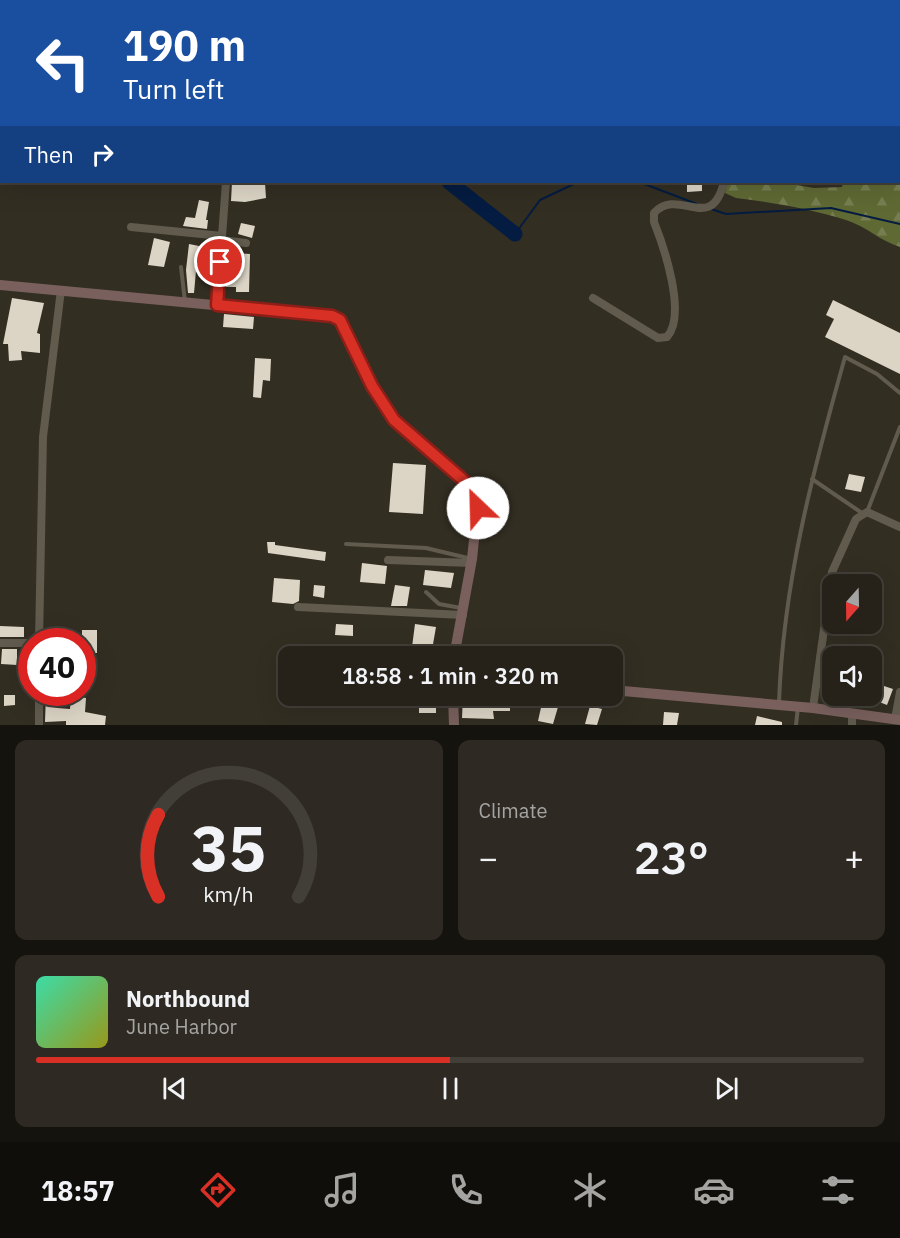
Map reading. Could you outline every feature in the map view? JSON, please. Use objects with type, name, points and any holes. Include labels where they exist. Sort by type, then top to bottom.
[{"type":"street","points":[[217,305],[226,183]]},
{"type":"street","points":[[593,297],[658,338],[667,337],[673,325],[672,278],[654,222],[654,213],[661,206],[669,203],[702,209],[714,205],[720,198],[724,183]]},
{"type":"street","points":[[131,227],[246,243]]},
{"type":"street","points":[[0,285],[332,316],[340,320],[372,386],[394,420],[475,492],[478,515],[464,611],[456,646]]},
{"type":"street","points":[[39,628],[43,437],[61,290]]},
{"type":"street","points":[[813,708],[832,572],[856,519],[865,512],[900,527]]},
{"type":"street","points":[[388,560],[472,561]]},
{"type":"street","points":[[298,607],[464,611]]},
{"type":"street","points":[[0,642],[18,643]]},
{"type":"street","points":[[623,691],[813,708],[852,719],[898,719],[900,692]]},
{"type":"street","points":[[39,706],[39,725]]},
{"type":"street","points":[[453,706],[454,725]]},
{"type":"lane","points":[[181,267],[185,303]]},
{"type":"lane","points":[[779,705],[792,564],[845,357],[877,374],[900,393]]},
{"type":"lane","points":[[812,479],[865,512],[900,427]]},
{"type":"lane","points":[[346,544],[426,548],[472,561]]},
{"type":"lane","points":[[426,592],[439,604],[464,611]]},
{"type":"lane","points":[[796,725],[798,707]]},
{"type":"green space","points":[[727,183],[785,183],[814,188],[842,187],[843,183],[900,183],[900,247],[846,220],[791,206],[736,198],[725,193]]},
{"type":"building","points":[[232,183],[246,183],[246,185],[265,183],[266,198],[245,202],[231,201]]},
{"type":"building","points":[[687,183],[702,183],[702,191],[687,192]]},
{"type":"building","points":[[199,200],[209,202],[207,229],[183,226],[186,217],[195,218]]},
{"type":"building","points":[[241,223],[255,226],[252,238],[238,234]]},
{"type":"building","points":[[154,238],[170,242],[164,267],[148,265]]},
{"type":"building","points":[[189,244],[204,247],[202,261],[197,260],[194,293],[188,293],[186,270]]},
{"type":"building","points":[[234,253],[250,254],[249,292],[236,292],[236,287],[224,287],[226,265],[234,266]]},
{"type":"building","points":[[12,298],[44,303],[37,333],[40,334],[40,353],[21,351],[22,360],[9,361],[8,344],[3,344]]},
{"type":"building","points":[[833,300],[900,333],[900,374],[825,337],[834,319],[826,315]]},
{"type":"building","points":[[224,314],[254,317],[253,329],[223,327]]},
{"type":"building","points":[[255,358],[271,359],[270,381],[263,380],[261,398],[253,397]]},
{"type":"building","points":[[393,463],[426,465],[423,514],[389,512]]},
{"type":"building","points":[[849,474],[865,477],[861,492],[845,489]]},
{"type":"building","points":[[267,542],[326,552],[325,561],[268,553]]},
{"type":"building","points":[[362,563],[387,566],[385,584],[360,582]]},
{"type":"building","points":[[425,570],[454,573],[451,588],[423,585]]},
{"type":"building","points":[[274,578],[300,580],[299,601],[293,604],[272,602]]},
{"type":"building","points":[[314,585],[325,586],[324,598],[313,596]]},
{"type":"building","points":[[395,585],[410,587],[407,606],[391,606]]},
{"type":"building","points":[[336,624],[353,625],[353,636],[335,635]]},
{"type":"building","points":[[415,624],[436,627],[433,646],[412,646]]},
{"type":"building","points":[[0,626],[24,627],[18,628],[18,637],[0,637]]},
{"type":"building","points":[[96,630],[97,630],[96,653]]},
{"type":"building","points":[[2,649],[17,649],[17,665],[1,664]]},
{"type":"building","points":[[882,685],[893,689],[887,705],[882,703]]},
{"type":"building","points":[[4,695],[15,695],[15,705],[4,706]]},
{"type":"building","points":[[46,706],[70,709],[70,706],[85,706],[85,712],[106,716],[105,725],[66,725],[66,721],[45,722]]},
{"type":"building","points":[[419,706],[436,706],[436,713],[419,713]]},
{"type":"building","points":[[463,706],[510,706],[510,711],[493,711],[494,719],[462,718]]},
{"type":"building","points":[[541,706],[558,707],[553,724],[538,721]]},
{"type":"building","points":[[590,706],[602,709],[597,725],[585,724]]},
{"type":"building","points":[[664,712],[679,713],[677,725],[663,725]]},
{"type":"building","points":[[757,716],[782,722],[782,725],[755,725]]},
{"type":"waterway","points":[[450,183],[515,234]]},
{"type":"waterway","points":[[515,234],[540,200],[576,183]]},
{"type":"waterway","points":[[642,183],[697,204]]},
{"type":"waterway","points":[[711,209],[726,214],[831,208],[900,224]]},
{"type":"route","points":[[220,262],[217,305],[332,316],[340,320],[372,386],[394,420],[469,485],[475,492],[478,508]]}]
